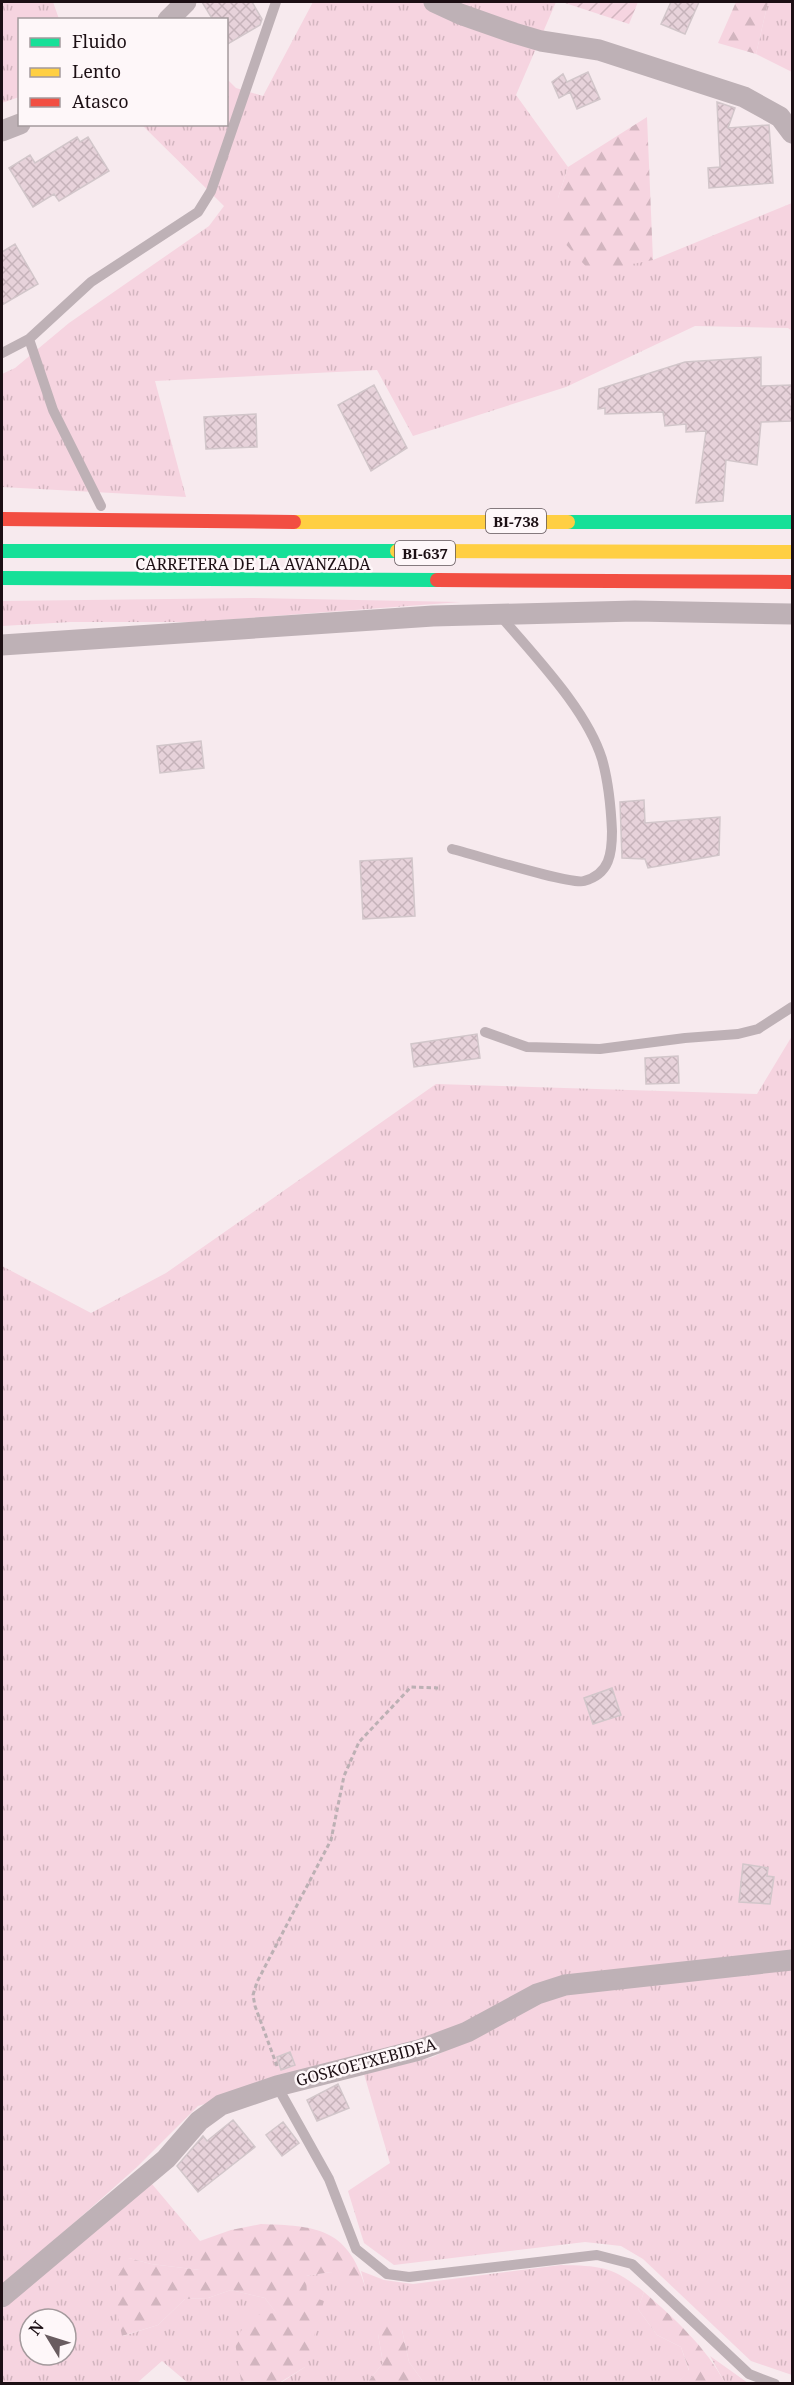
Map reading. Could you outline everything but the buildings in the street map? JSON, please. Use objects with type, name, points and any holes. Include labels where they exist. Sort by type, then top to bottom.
[{"type":"main road","points":[[95,506],[162,508],[239,522]]},
{"type":"main road","name":"BI-738","points":[[2,519],[239,522],[792,522]]},
{"type":"main road","points":[[2,545],[57,552]]},
{"type":"main road","name":"CARRETERA DE LA AVANZADA","points":[[2,551],[792,552]]},
{"type":"main road","name":"CARRETERA DE LA AVANZADA","points":[[2,578],[187,581],[792,582]]},
{"type":"main road","points":[[2,587],[187,581]]},
{"type":"street","points":[[170,18],[186,2]]},
{"type":"street","points":[[434,2],[514,33],[541,41],[599,50],[744,97],[780,117],[792,133]]},
{"type":"street","points":[[2,131],[18,125]]},
{"type":"street","points":[[2,645],[499,614],[635,611],[792,614]]},
{"type":"street","name":"GOSKOETXEBIDEA","points":[[2,2297],[166,2159],[199,2121],[221,2105],[280,2085],[419,2050],[467,2032],[537,1994],[565,1986],[792,1960]]},
{"type":"lane","points":[[2,353],[29,339],[91,282],[198,212],[211,191],[276,2]]},
{"type":"lane","points":[[29,339],[53,410],[95,506]]},
{"type":"lane","points":[[452,849],[583,881],[602,872],[612,856],[611,822],[602,759],[575,707],[499,614]]},
{"type":"lane","points":[[485,1032],[527,1047],[600,1049],[738,1034],[758,1029],[792,1007]]},
{"type":"lane","points":[[280,2085],[329,2179],[356,2249],[387,2274],[409,2277],[597,2255],[623,2262],[632,2265],[749,2374],[775,2384]]},
{"type":"path","points":[[280,2085],[269,2037],[255,2006],[253,1995],[256,1982],[331,1840],[344,1776],[356,1747],[411,1687],[438,1688]]},
{"type":"green space","points":[[2,2],[53,2],[59,18],[18,18],[18,97],[2,103]]},
{"type":"green space","points":[[313,2],[556,2],[516,95],[568,167],[558,198],[653,260],[792,203],[792,331],[788,328],[695,326],[566,387],[413,436],[377,370],[155,381],[186,497],[2,487],[2,374],[15,368],[69,323],[209,226],[224,206],[143,126],[228,126],[228,80],[236,88],[263,96]]},
{"type":"green space","points":[[562,2],[638,2],[629,24]]},
{"type":"green space","points":[[736,2],[768,2],[756,54],[718,43]]},
{"type":"green space","points":[[768,2],[792,2],[792,72],[756,54]]},
{"type":"green space","points":[[647,117],[653,260],[591,272],[560,238],[558,198],[568,167]]},
{"type":"green space","points":[[252,598],[461,602],[196,622],[71,622],[2,626],[2,601]]},
{"type":"green space","points":[[792,1036],[792,1953],[552,1981],[443,2034],[198,2106],[137,2167],[2,2287],[2,1266],[91,1313],[166,1273],[436,1084],[757,1094]]},
{"type":"green space","points":[[792,1968],[792,2375],[751,2361],[643,2259],[621,2246],[585,2242],[394,2265],[364,2243],[348,2191],[390,2163],[364,2074],[433,2057],[557,1995]]},
{"type":"green space","points":[[152,2184],[200,2241],[200,2270],[151,2264],[129,2258],[120,2321],[123,2336],[158,2325],[185,2299],[208,2298],[231,2290],[265,2298],[277,2314],[241,2381],[256,2383],[188,2383],[162,2361],[137,2383],[2,2384],[2,2309]]},
{"type":"green space","points":[[261,2224],[313,2229],[338,2241],[358,2266],[365,2286],[349,2289],[331,2272],[306,2276],[307,2295],[324,2301],[305,2367],[279,2383],[241,2381],[235,2342],[250,2315],[276,2313],[265,2298],[231,2290],[208,2298],[185,2299],[158,2325],[122,2336],[116,2308],[116,2279],[129,2258],[151,2264],[200,2270],[200,2241],[231,2230]]},
{"type":"green space","points":[[561,2265],[606,2269],[633,2283],[644,2292],[638,2309],[657,2335],[681,2347],[689,2371],[677,2383],[424,2383],[409,2362],[402,2330],[378,2334],[383,2363],[367,2383],[279,2384],[305,2367],[306,2276],[331,2272],[365,2286],[361,2271],[384,2280],[413,2284]]},
{"type":"green space","points":[[644,2292],[699,2345],[725,2383],[677,2383],[689,2370],[681,2347],[657,2335],[638,2309]]},
{"type":"green space","points":[[381,2305],[402,2330],[409,2362],[424,2383],[367,2383],[383,2363],[378,2334]]},
{"type":"green space","points":[[710,2356],[748,2383],[725,2383]]},
{"type":"traffic: fast","points":[[568,522],[792,522]]},
{"type":"traffic: fast","points":[[2,551],[397,551]]},
{"type":"traffic: fast","points":[[2,578],[437,580]]},
{"type":"traffic: slow","points":[[294,522],[568,522]]},
{"type":"traffic: slow","points":[[397,551],[792,552]]},
{"type":"traffic: jam","points":[[2,519],[294,522]]},
{"type":"traffic: jam","points":[[437,580],[792,582]]}]
